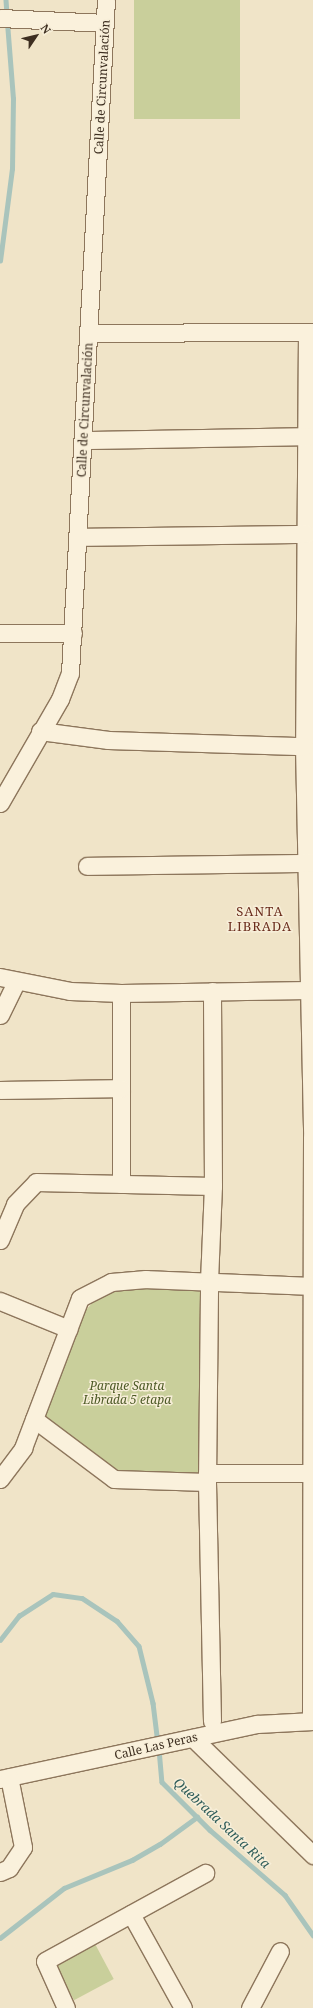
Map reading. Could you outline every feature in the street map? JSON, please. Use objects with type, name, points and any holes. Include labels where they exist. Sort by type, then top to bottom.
[{"type":"street","name":"Calle de Circunvalación","points":[[0,803],[5,780],[40,731],[60,698],[70,673],[90,333],[106,0]]},
{"type":"street","points":[[0,18],[105,23]]},
{"type":"street","points":[[90,333],[310,332],[306,534],[310,603],[304,746],[309,863],[308,990],[312,1137],[312,1721]]},
{"type":"street","points":[[84,440],[307,436]]},
{"type":"street","points":[[79,537],[306,534]]},
{"type":"street","points":[[0,633],[73,633]]},
{"type":"street","points":[[40,731],[108,740],[304,746]]},
{"type":"street","points":[[87,866],[309,863]]},
{"type":"street","points":[[0,978],[70,991],[121,993],[308,990]]},
{"type":"street","points":[[0,1015],[16,982]]},
{"type":"street","points":[[212,991],[213,1186],[209,1281],[207,1478],[212,1721]]},
{"type":"street","points":[[121,993],[121,1184]]},
{"type":"street","points":[[0,1090],[121,1088]]},
{"type":"street","points":[[0,1240],[15,1204],[36,1182],[213,1186]]},
{"type":"street","points":[[0,1479],[23,1448],[80,1298],[111,1282],[146,1279],[311,1286]]},
{"type":"street","points":[[0,1301],[69,1329]]},
{"type":"street","points":[[34,1419],[114,1479],[207,1478],[313,1473]]},
{"type":"street","name":"Calle Las Peras","points":[[4,1778],[130,1753],[257,1724],[312,1721]]},
{"type":"street","points":[[188,1739],[313,1855]]},
{"type":"street","points":[[0,1872],[9,1868],[23,1847],[4,1778]]},
{"type":"street","points":[[66,2008],[45,1960],[205,1873]]},
{"type":"street","points":[[131,1914],[183,2008]]},
{"type":"street","points":[[250,2008],[280,1951]]},
{"type":"green space","points":[[134,0],[240,0],[240,119],[134,119]]},
{"type":"green space","name":"Parque Santa Librada 5 etapa","points":[[111,1282],[200,1289],[207,1473],[114,1479],[34,1419],[69,1329]]},
{"type":"green space","points":[[94,1942],[114,1979],[74,2000],[54,1963]]},
{"type":"waterway","name":"Quebrada Santa Rita","points":[[6,0],[7,14]]},
{"type":"waterway","name":"Quebrada Santa Rita","points":[[0,261],[12,169],[13,99],[7,22]]},
{"type":"waterway","name":"Quebrada Santa Rita","points":[[0,1640],[19,1616],[53,1594],[82,1598],[117,1621],[139,1646],[153,1703],[158,1741]]},
{"type":"waterway","name":"Quebrada Santa Rita","points":[[159,1749],[162,1782],[210,1830],[285,1895],[313,1935]]},
{"type":"waterway","points":[[0,1938],[64,1888],[132,1860],[160,1844],[197,1817]]},
{"type":"district","name":"SANTA LIBRADA","points":[[260,920]]}]
